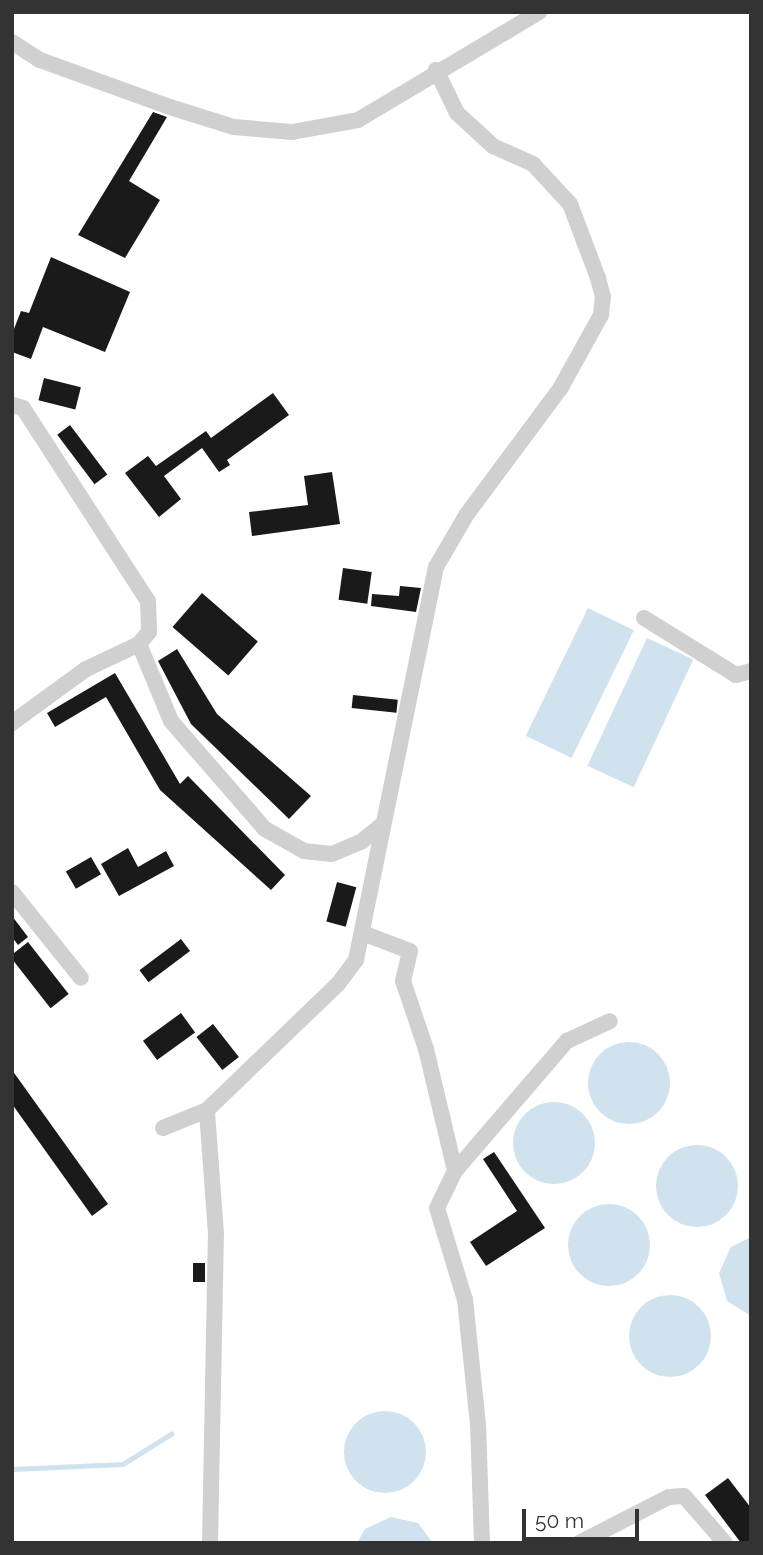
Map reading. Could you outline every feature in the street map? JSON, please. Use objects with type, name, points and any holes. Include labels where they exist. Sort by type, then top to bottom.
[{"type":"street","points":[[12,42],[40,60],[170,107],[234,127],[292,132],[358,120],[436,70],[539,12]]},
{"type":"street","points":[[163,1128],[208,1110],[349,972],[365,934],[382,825],[436,567],[467,514],[587,345],[603,297],[570,204],[533,164],[493,146],[457,113],[436,70]]},
{"type":"street","points":[[12,405],[23,408],[148,601],[149,632],[139,644],[86,669],[12,723]]},
{"type":"street","points":[[644,618],[736,675],[751,671]]},
{"type":"street","points":[[139,644],[171,721],[265,829],[304,851],[332,854],[362,841],[382,825]]},
{"type":"street","points":[[12,892],[81,978]]},
{"type":"street","points":[[365,934],[410,951],[403,981],[426,1049],[455,1171]]},
{"type":"street","points":[[482,1543],[478,1425],[465,1300],[437,1208],[443,1187],[455,1171],[568,1041],[610,1021]]},
{"type":"street","points":[[208,1110],[216,1234],[211,1543]]},
{"type":"street","points":[[579,1543],[669,1497],[684,1496],[725,1543]]},
{"type":"water","points":[[588,608],[634,630],[572,758],[526,736]]},
{"type":"water","points":[[647,638],[693,660],[634,787],[587,766]]},
{"type":"water","points":[[629,1042],[645,1045],[658,1054],[667,1067],[670,1083],[667,1099],[658,1112],[645,1121],[629,1124],[613,1121],[600,1112],[591,1099],[588,1083],[591,1067],[600,1054],[613,1045]]},
{"type":"water","points":[[554,1102],[570,1105],[583,1114],[592,1127],[595,1143],[592,1159],[583,1172],[570,1181],[554,1184],[538,1181],[525,1172],[516,1159],[513,1143],[516,1127],[525,1114],[538,1105]]},
{"type":"water","points":[[697,1145],[713,1148],[726,1157],[735,1170],[738,1186],[735,1202],[726,1215],[713,1224],[697,1227],[681,1224],[668,1215],[659,1202],[656,1186],[659,1170],[668,1157],[681,1148]]},
{"type":"water","points":[[609,1204],[625,1207],[638,1216],[647,1229],[650,1245],[647,1261],[638,1274],[625,1283],[609,1286],[593,1283],[580,1274],[571,1261],[568,1245],[571,1229],[580,1216],[593,1207]]},
{"type":"water","points":[[751,1237],[751,1316],[727,1301],[719,1273],[731,1247]]},
{"type":"water","points":[[670,1295],[686,1298],[699,1307],[708,1320],[711,1336],[708,1352],[699,1365],[686,1374],[670,1377],[654,1374],[641,1365],[632,1352],[629,1336],[632,1320],[641,1307],[654,1298]]},
{"type":"water","points":[[385,1411],[401,1414],[414,1423],[423,1436],[426,1452],[423,1468],[414,1481],[401,1490],[385,1493],[369,1490],[356,1481],[347,1468],[344,1452],[347,1436],[356,1423],[369,1414]]},
{"type":"water","points":[[391,1517],[418,1523],[433,1543],[357,1543],[365,1529]]},
{"type":"building","points":[[153,112],[167,117],[129,181],[160,200],[125,258],[78,235]]},
{"type":"building","points":[[51,257],[130,292],[105,352],[43,327],[31,359],[12,352],[12,334],[21,311],[29,313]]},
{"type":"building","points":[[44,378],[81,387],[75,410],[38,400]]},
{"type":"building","points":[[273,393],[289,415],[227,460],[230,465],[219,472],[202,448],[164,476],[181,499],[159,517],[125,473],[148,456],[156,466],[206,431],[211,438]]},
{"type":"building","points":[[70,425],[107,475],[95,484],[57,435]]},
{"type":"building","points":[[332,472],[340,524],[252,536],[249,512],[308,505],[304,476]]},
{"type":"building","points":[[343,568],[372,572],[367,604],[339,600]]},
{"type":"building","points":[[400,586],[421,588],[416,612],[371,606],[372,594],[399,596]]},
{"type":"building","points":[[202,593],[258,642],[228,676],[172,627]]},
{"type":"building","points":[[177,649],[217,714],[311,796],[289,819],[191,724],[158,661]]},
{"type":"building","points":[[115,673],[180,784],[188,776],[285,875],[271,890],[160,790],[106,697],[55,727],[47,713]]},
{"type":"building","points":[[353,695],[398,700],[396,713],[352,708]]},
{"type":"building","points":[[128,848],[138,867],[166,851],[174,866],[119,896],[101,864]]},
{"type":"building","points":[[91,857],[101,874],[76,889],[66,872]]},
{"type":"building","points":[[337,882],[356,887],[346,927],[326,922]]},
{"type":"building","points":[[12,916],[28,937],[18,945],[12,937]]},
{"type":"building","points":[[181,939],[190,951],[148,982],[139,970]]},
{"type":"building","points":[[28,942],[69,994],[51,1008],[12,959],[12,955]]},
{"type":"building","points":[[181,1013],[195,1032],[157,1060],[143,1041]]},
{"type":"building","points":[[213,1024],[239,1057],[222,1070],[196,1037]]},
{"type":"building","points":[[12,1070],[108,1204],[92,1216],[12,1104]]},
{"type":"building","points":[[494,1152],[545,1228],[486,1266],[470,1242],[517,1211],[483,1159]]},
{"type":"building","points":[[193,1263],[205,1263],[205,1282],[193,1282]]},
{"type":"building","points":[[728,1478],[751,1508],[751,1543],[741,1543],[705,1495]]},
{"type":"waterway","points":[[12,1469],[123,1464],[171,1434]]}]
